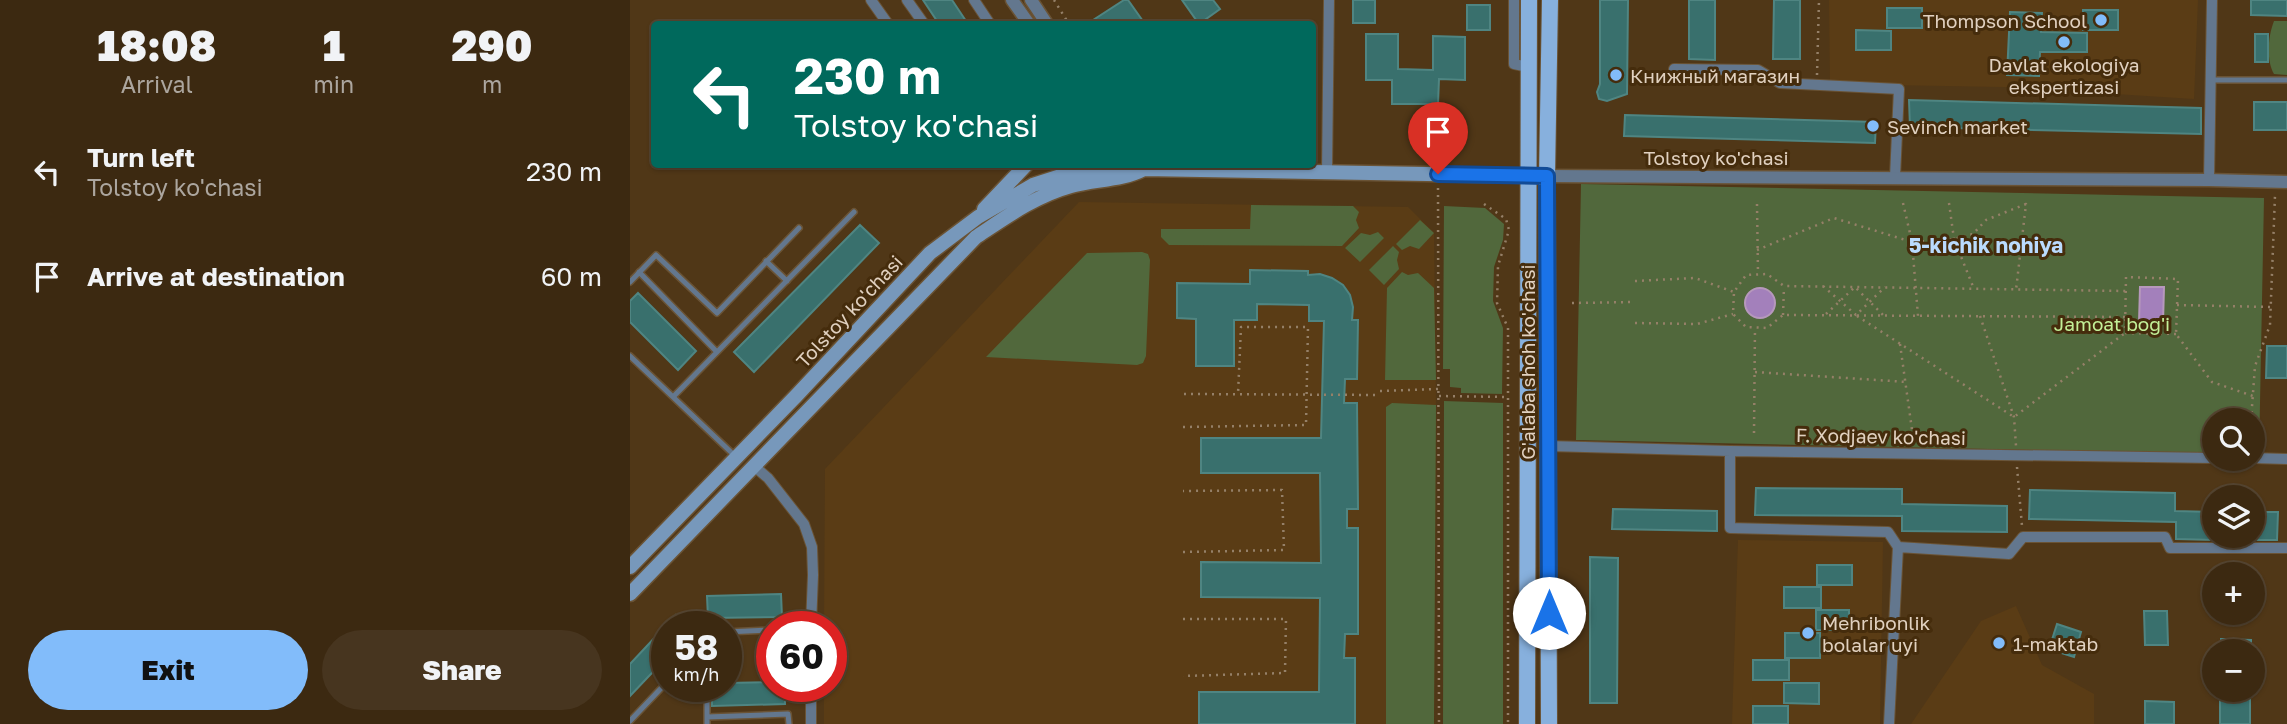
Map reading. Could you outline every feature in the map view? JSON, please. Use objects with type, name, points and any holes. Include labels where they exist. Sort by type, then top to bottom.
[{"type":"main road","name":"G'alaba shoh ko'chasi","points":[[1527,724],[1529,0]]},
{"type":"main road","name":"G'alaba shoh ko'chasi","points":[[1549,724],[1547,176],[1550,0]]},
{"type":"main road","points":[[978,217],[1023,168]]},
{"type":"main road","name":"Tolstoy ko'chasi","points":[[630,594],[976,237],[1025,204],[1070,186],[1128,169]]},
{"type":"main road","name":"Tolstoy ko'chasi","points":[[630,567],[930,253],[978,217],[1033,185],[1070,173],[1128,169],[1547,176]]},
{"type":"street","points":[[871,0],[886,21]]},
{"type":"street","points":[[907,0],[922,21]]},
{"type":"street","points":[[974,0],[988,21]]},
{"type":"street","points":[[1013,0],[1027,21]]},
{"type":"street","points":[[1031,0],[1045,21]]},
{"type":"street","points":[[1327,173],[1329,0]]},
{"type":"street","points":[[1514,0],[1514,64],[1528,67]]},
{"type":"street","points":[[2209,180],[2212,0]]},
{"type":"street","points":[[1674,69],[1758,70],[1780,83],[1899,89],[1895,177]]},
{"type":"street","name":"Tolstoy ko'chasi","points":[[1547,176],[2281,182]]},
{"type":"street","name":"F. Xodjaev ko'chasi","points":[[1548,446],[1730,452],[2202,458]]},
{"type":"street","points":[[1730,452],[1730,528],[1888,532],[1898,547],[1889,724]]},
{"type":"street","points":[[2265,458],[2287,459]]},
{"type":"street","points":[[755,467],[768,478],[804,524],[811,547],[812,611]]},
{"type":"street","points":[[1898,547],[2009,554],[2022,537],[2165,537],[2170,548],[2287,548]]},
{"type":"street","points":[[811,702],[811,724]]},
{"type":"lane","points":[[2211,80],[2287,80]]},
{"type":"lane","points":[[673,397],[854,212]]},
{"type":"lane","points":[[630,282],[656,255],[717,313],[799,228]]},
{"type":"lane","points":[[766,261],[787,281]]},
{"type":"lane","points":[[639,272],[718,352]]},
{"type":"lane","points":[[630,355],[736,458]]},
{"type":"lane","points":[[630,721],[651,699]]},
{"type":"lane","points":[[707,702],[707,720],[788,714],[789,724]]},
{"type":"path","points":[[1054,0],[1067,21]]},
{"type":"path","points":[[1817,86],[1819,0]]},
{"type":"path","points":[[1438,174],[1439,724]]},
{"type":"path","points":[[2252,408],[2255,366],[2270,325],[2281,182]]},
{"type":"path","points":[[1903,202],[1912,242],[1918,316]]},
{"type":"path","points":[[1949,203],[1954,239],[1974,289]]},
{"type":"path","points":[[1484,204],[1506,219],[1509,230],[1498,266],[1497,303],[1508,328],[1508,724]]},
{"type":"path","points":[[1757,204],[1758,274]]},
{"type":"path","points":[[1757,250],[1834,218],[1912,242],[1954,239],[1973,234],[1986,220],[2025,204],[2016,290]]},
{"type":"path","points":[[2125,317],[1783,315],[1767,328],[1755,328],[1746,327],[1733,314],[1734,292],[1746,275],[1758,274],[1767,274],[1784,286],[2126,291]]},
{"type":"path","points":[[2124,333],[2126,277],[2178,279],[2176,334],[2212,382],[2253,396]]},
{"type":"path","points":[[1635,281],[1695,278],[1734,292]]},
{"type":"path","points":[[1783,315],[1784,286]]},
{"type":"path","points":[[1824,286],[1856,315],[2014,417]]},
{"type":"path","points":[[1824,315],[1855,287]]},
{"type":"path","points":[[1855,287],[1884,316]]},
{"type":"path","points":[[1856,315],[1885,287]]},
{"type":"path","points":[[1572,303],[1635,302]]},
{"type":"path","points":[[2177,304],[2271,307]]},
{"type":"path","points":[[1635,323],[1697,324],[1733,314]]},
{"type":"path","points":[[1980,316],[2014,417],[2022,537]]},
{"type":"path","points":[[1184,427],[1306,425],[1308,327],[1241,327],[1238,394]]},
{"type":"path","points":[[1754,433],[1755,328]]},
{"type":"path","points":[[2014,417],[2124,333],[2176,334]]},
{"type":"path","points":[[1900,344],[1916,454]]},
{"type":"path","points":[[1755,372],[1907,382]]},
{"type":"path","points":[[1184,394],[1306,395],[1439,389]]},
{"type":"path","points":[[1439,396],[1508,397]]},
{"type":"path","points":[[1183,491],[1282,490],[1284,550],[1183,552]]},
{"type":"path","points":[[1183,619],[1286,619],[1286,648],[1285,673],[1183,676]]},
{"type":"shaded area","points":[[1829,0],[2198,0],[2194,99],[2003,87],[1830,84]]},
{"type":"shaded area","points":[[1079,202],[1408,207],[1434,233],[1434,724],[824,724],[824,702],[847,702],[847,611],[824,611],[825,469]]},
{"type":"shaded area","points":[[2140,287],[2164,287],[2163,323],[2139,323]]},
{"type":"shaded area","points":[[1760,288],[1771,292],[1775,303],[1771,314],[1760,318],[1749,314],[1745,303],[1749,292]]},
{"type":"shaded area","name":"Mehribonlik bolalar uyi","points":[[1738,540],[1883,542],[1880,724],[1732,724]]},
{"type":"shaded area","name":"1-maktab","points":[[2016,606],[2042,665],[2094,694],[2094,724],[1911,724],[1981,621]]},
{"type":"green space","points":[[2274,21],[2287,21],[2287,75],[2274,74],[2271,68],[2269,41]]},
{"type":"green space","name":"Jamoat bog'i","points":[[1581,184],[2264,198],[2260,408],[2202,408],[2202,454],[1576,440]]},
{"type":"green space","points":[[1251,205],[1353,206],[1359,212],[1356,220],[1359,228],[1342,246],[1169,245],[1161,237],[1161,229],[1250,229]]},
{"type":"green space","points":[[1444,206],[1485,208],[1504,224],[1503,240],[1494,267],[1493,301],[1503,328],[1502,394],[1461,393],[1461,388],[1450,387],[1450,369],[1443,369]]},
{"type":"green space","points":[[1420,220],[1434,233],[1419,249],[1410,246],[1402,250],[1396,244]]},
{"type":"green space","points":[[1378,232],[1384,238],[1360,262],[1345,248],[1361,233],[1370,235]]},
{"type":"green space","points":[[1393,246],[1399,252],[1399,269],[1384,285],[1369,270]]},
{"type":"green space","points":[[1087,253],[1148,254],[1150,260],[1146,356],[1143,363],[1137,365],[986,357]]},
{"type":"green space","points":[[1402,272],[1408,275],[1418,273],[1434,288],[1436,380],[1385,380],[1387,288]]},
{"type":"green space","points":[[1444,401],[1503,403],[1503,724],[1443,724]]},
{"type":"green space","points":[[1392,403],[1436,405],[1434,724],[1386,724],[1386,407]]},
{"type":"building","points":[[923,0],[952,0],[966,21],[937,21]]},
{"type":"building","points":[[1128,0],[1143,21],[1092,21]]},
{"type":"building","points":[[1182,0],[1213,0],[1220,9],[1203,21],[1197,21]]},
{"type":"building","points":[[1353,0],[1375,0],[1375,23],[1353,23]]},
{"type":"building","points":[[1600,0],[1628,0],[1627,94],[1607,101],[1599,99],[1597,92],[1600,84]]},
{"type":"building","points":[[1689,0],[1715,0],[1715,60],[1689,59]]},
{"type":"building","points":[[1774,0],[1800,0],[1800,59],[1773,59]]},
{"type":"building","points":[[2251,0],[2287,0],[2287,16],[2251,15]]},
{"type":"building","points":[[1467,5],[1490,5],[1490,30],[1467,30]]},
{"type":"building","points":[[1887,8],[1922,8],[1922,28],[1887,28]]},
{"type":"building","points":[[2083,10],[2118,10],[2118,30],[2083,30]]},
{"type":"building","points":[[2010,12],[2042,13],[2041,32],[2087,33],[2087,52],[2040,52],[2039,76],[2007,75]]},
{"type":"building","points":[[1856,30],[1891,31],[1891,50],[1856,50]]},
{"type":"building","points":[[1366,34],[1398,34],[1398,69],[1433,70],[1433,36],[1465,37],[1465,80],[1439,79],[1438,104],[1392,104],[1392,80],[1366,80]]},
{"type":"building","points":[[2255,34],[2268,34],[2268,62],[2255,62]]},
{"type":"building","points":[[1909,100],[2201,108],[2201,134],[1910,127]]},
{"type":"building","points":[[2254,102],[2287,102],[2287,130],[2254,130]]},
{"type":"building","points":[[1625,115],[1876,122],[1875,143],[1624,136]]},
{"type":"building","points":[[860,225],[879,243],[754,372],[734,352]]},
{"type":"building","points":[[1250,270],[1308,271],[1308,275],[1320,274],[1332,278],[1343,285],[1350,295],[1352,320],[1358,320],[1357,379],[1345,379],[1344,403],[1357,403],[1358,509],[1347,509],[1347,528],[1358,528],[1358,634],[1345,634],[1344,658],[1355,658],[1355,724],[1199,724],[1199,692],[1319,692],[1320,598],[1201,597],[1201,562],[1321,563],[1320,473],[1201,473],[1201,438],[1321,438],[1324,321],[1309,321],[1309,305],[1257,304],[1257,320],[1234,320],[1234,366],[1196,366],[1196,319],[1177,318],[1177,283],[1250,284]]},
{"type":"building","points":[[638,293],[696,351],[678,370],[630,322],[630,301]]},
{"type":"building","points":[[2267,346],[2287,346],[2287,378],[2266,378]]},
{"type":"building","points":[[1756,488],[1902,489],[1902,504],[2007,506],[2007,532],[1902,531],[1902,516],[1755,515]]},
{"type":"building","points":[[2030,490],[2175,493],[2175,511],[2202,512],[2202,540],[2176,539],[2176,522],[2029,519]]},
{"type":"building","points":[[1613,509],[1717,511],[1717,531],[1612,529]]},
{"type":"building","points":[[2265,512],[2278,512],[2277,540],[2265,540]]},
{"type":"building","points":[[1590,557],[1618,558],[1617,703],[1590,703]]},
{"type":"building","points":[[1817,565],[1852,565],[1852,585],[1817,585]]},
{"type":"building","points":[[1784,587],[1821,587],[1821,608],[1784,608]]},
{"type":"building","points":[[781,594],[782,611],[756,611],[756,617],[742,618],[742,611],[708,611],[707,596]]},
{"type":"building","points":[[1816,610],[1849,610],[1849,630],[1816,630]]},
{"type":"building","points":[[2144,611],[2167,611],[2168,645],[2145,645]]},
{"type":"building","points":[[2057,624],[2081,632],[2074,657],[2049,649]]},
{"type":"building","points":[[1785,633],[1820,633],[1820,658],[1785,658]]},
{"type":"building","points":[[651,642],[651,674],[630,696],[630,664]]},
{"type":"building","points":[[1753,660],[1789,660],[1789,680],[1753,680]]},
{"type":"building","points":[[756,682],[756,702],[785,704],[712,706],[712,702],[742,702],[742,683]]},
{"type":"building","points":[[1784,683],[1819,683],[1819,704],[1784,703]]},
{"type":"building","points":[[2145,701],[2174,702],[2174,724],[2145,724]]},
{"type":"building","points":[[2220,702],[2250,702],[2250,724],[2220,724]]},
{"type":"building","points":[[1753,706],[1788,706],[1788,724],[1753,724]]},
{"type":"place","name":"Thompson School","points":[[2101,20]]},
{"type":"place","name":"Davlat ekologiya ekspertizasi","points":[[2064,42]]},
{"type":"place","name":"Книжный магазин","points":[[1616,75]]},
{"type":"place","name":"Sevinch market","points":[[1873,126]]},
{"type":"place","name":"Mehribonlik bolalar uyi","points":[[1808,633]]},
{"type":"place","name":"1-maktab","points":[[1999,643]]},
{"type":"district","name":"5-kichik nohiya","points":[[1986,245]]},
{"type":"route","points":[[1438,174],[1547,176],[1549,613]]}]
